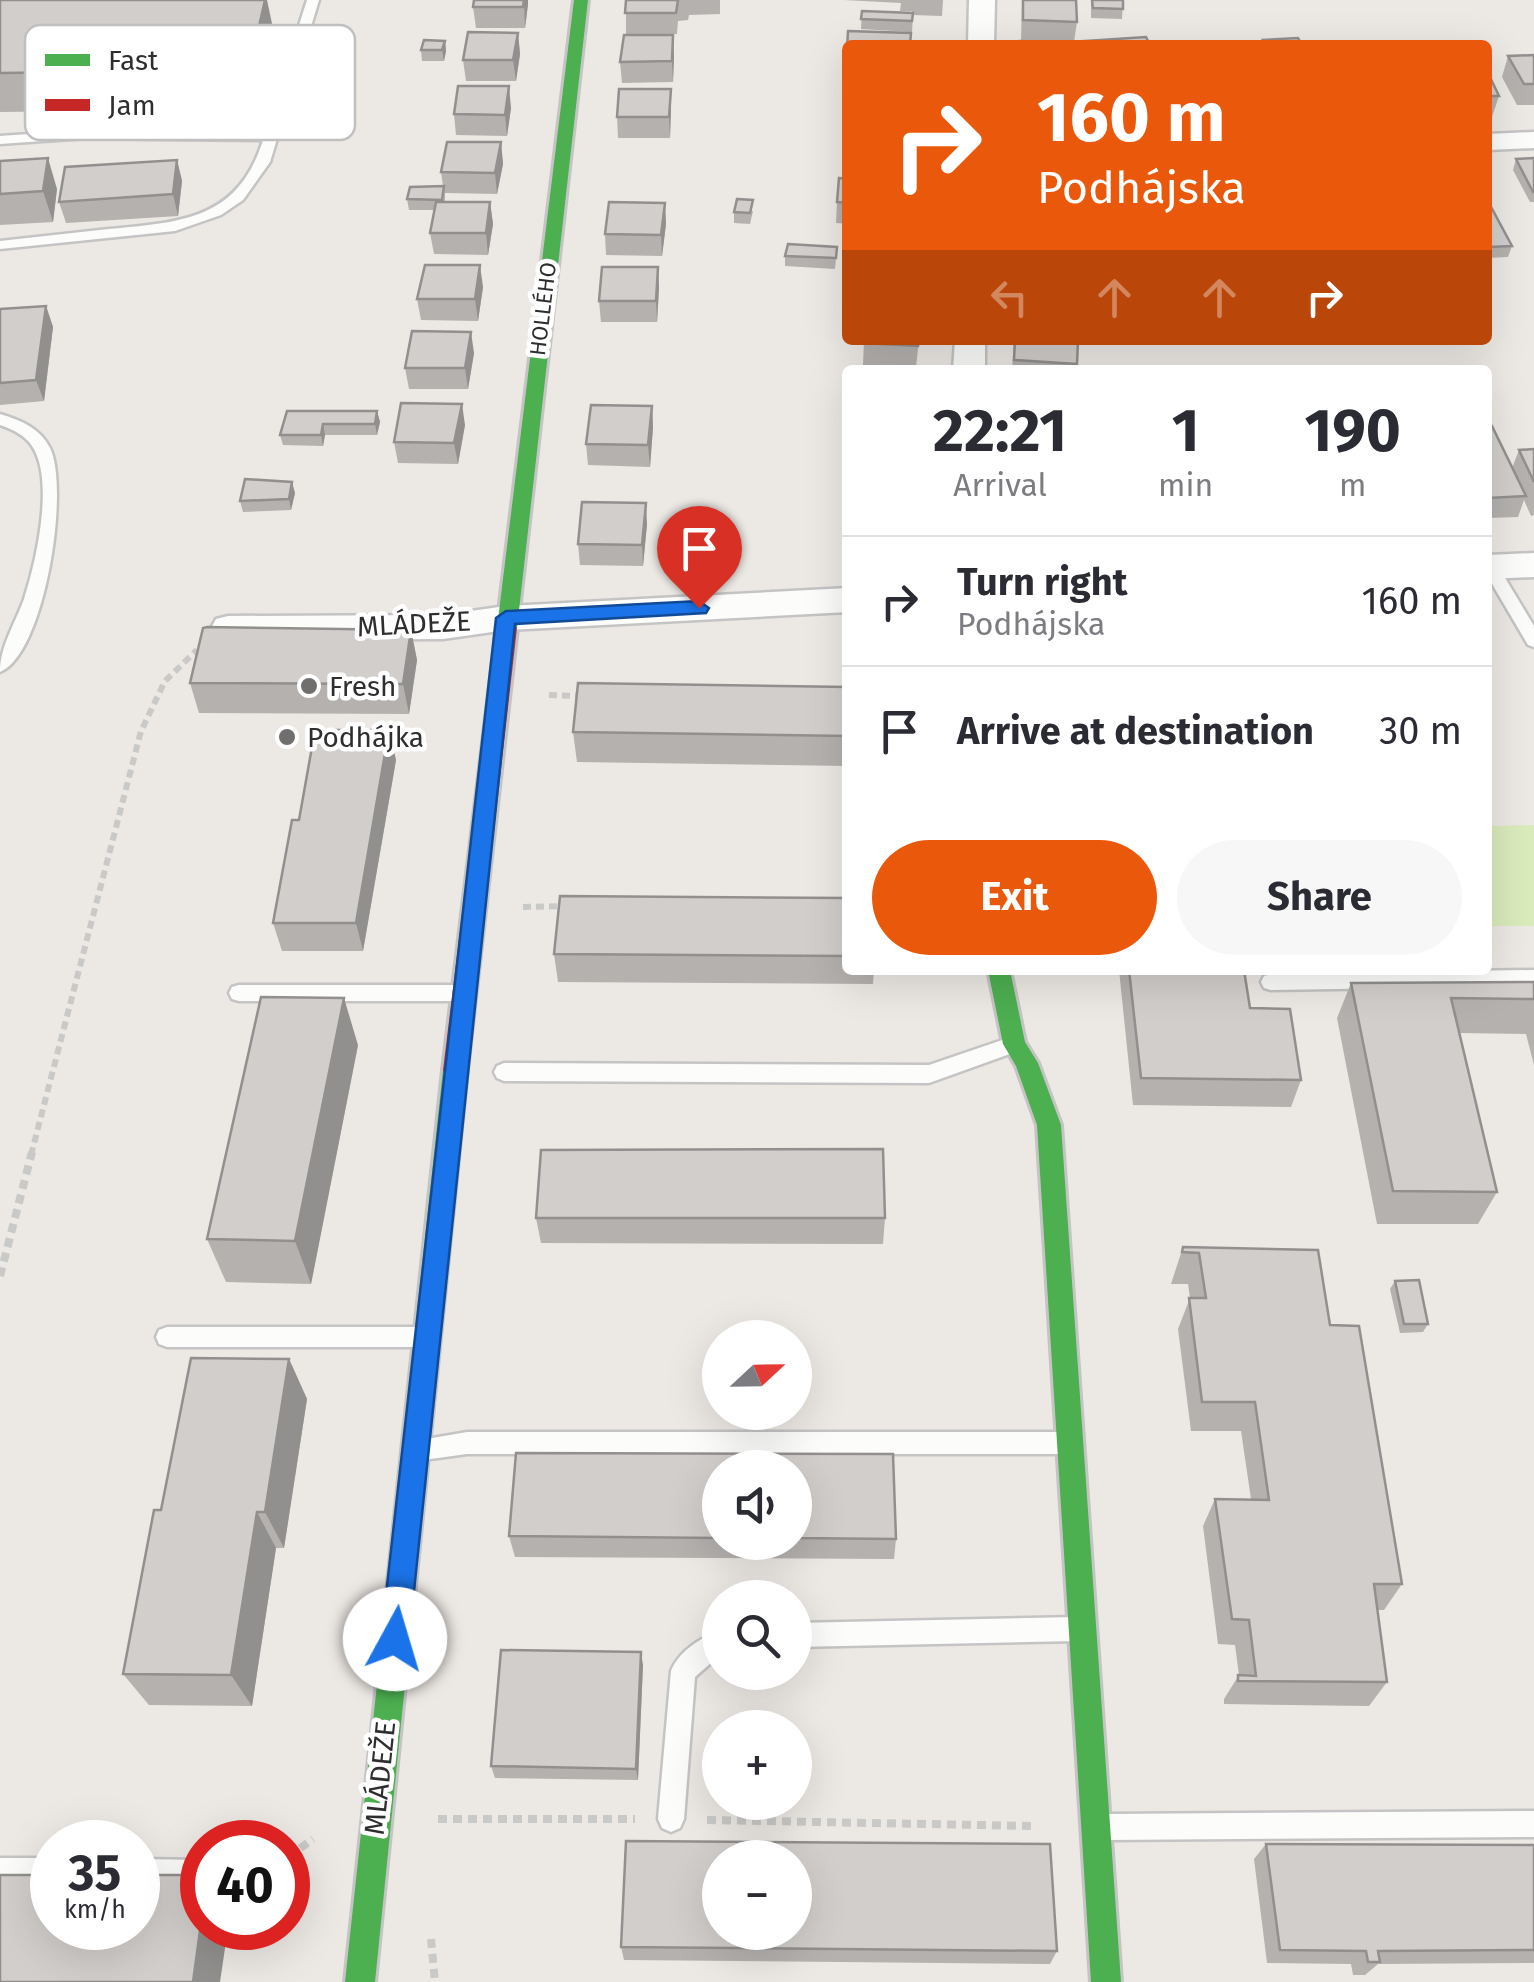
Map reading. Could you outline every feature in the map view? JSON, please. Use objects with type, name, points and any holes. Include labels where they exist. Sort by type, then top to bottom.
[{"type":"street","name":"HOLLÉHO","points":[[506,618],[581,0]]},
{"type":"street","points":[[980,40],[982,0]]},
{"type":"street","points":[[1492,142],[1534,140]]},
{"type":"street","points":[[1492,567],[1534,565]]},
{"type":"street","points":[[506,618],[842,600]]},
{"type":"street","name":"MLÁDEŽE","points":[[210,628],[443,627],[506,618],[360,1982]]},
{"type":"street","points":[[1000,975],[1014,1044],[1026,1063],[1050,1125],[1106,1982]]},
{"type":"lane","points":[[306,25],[314,0]]},
{"type":"lane","points":[[0,140],[25,138]]},
{"type":"lane","points":[[0,246],[141,232],[200,220],[238,199],[255,182],[271,140]]},
{"type":"lane","points":[[0,419],[32,434],[42,446],[48,464],[49,503],[40,575],[28,622],[0,666]]},
{"type":"lane","points":[[1492,572],[1534,641]]},
{"type":"lane","points":[[1270,982],[1534,978]]},
{"type":"lane","points":[[239,993],[466,993]]},
{"type":"lane","points":[[504,1072],[929,1074],[1014,1044]]},
{"type":"lane","points":[[167,1337],[428,1337]]},
{"type":"lane","points":[[416,1450],[467,1443],[1071,1444]]},
{"type":"lane","points":[[812,1635],[1083,1629]]},
{"type":"lane","points":[[671,1819],[683,1671],[702,1653]]},
{"type":"lane","points":[[1096,1827],[1534,1824]]},
{"type":"lane","points":[[0,1871],[30,1872]]},
{"type":"path","points":[[0,1276],[141,731],[165,680],[196,651],[210,628]]},
{"type":"path","points":[[542,696],[582,696]]},
{"type":"path","points":[[522,907],[581,906]]},
{"type":"path","points":[[438,1820],[671,1819],[1096,1827]]},
{"type":"green space","points":[[1534,825],[1534,926],[1492,926],[1492,826]]},
{"type":"building","points":[[0,0],[265,0],[259,25],[25,25],[25,73],[0,73]]},
{"type":"building","points":[[474,0],[524,0],[523,7],[473,7]]},
{"type":"building","points":[[626,0],[678,0],[676,13],[625,13]]},
{"type":"building","points":[[1023,0],[1076,0],[1077,22],[1023,20]]},
{"type":"building","points":[[1092,0],[1123,0],[1123,9],[1093,8]]},
{"type":"building","points":[[862,11],[913,13],[912,21],[861,19]]},
{"type":"building","points":[[848,31],[911,33],[910,40],[848,40]]},
{"type":"building","points":[[468,32],[518,33],[513,60],[463,60]]},
{"type":"building","points":[[624,35],[673,35],[672,61],[620,62]]},
{"type":"building","points":[[1146,37],[1148,40],[1101,40]]},
{"type":"building","points":[[424,40],[445,41],[442,50],[421,50]]},
{"type":"building","points":[[1534,55],[1534,84],[1524,84],[1508,56]]},
{"type":"building","points":[[458,86],[509,86],[505,115],[454,114]]},
{"type":"building","points":[[619,89],[671,89],[669,117],[617,117]]},
{"type":"building","points":[[447,142],[501,142],[495,173],[441,172]]},
{"type":"building","points":[[48,158],[43,191],[0,194],[0,161]]},
{"type":"building","points":[[1534,158],[1534,192],[1533,192],[1516,159]]},
{"type":"building","points":[[177,160],[173,194],[59,202],[65,167]]},
{"type":"building","points":[[839,178],[842,178],[842,202],[837,202]]},
{"type":"building","points":[[444,186],[442,200],[407,199],[410,187]]},
{"type":"building","points":[[737,199],[753,200],[750,213],[734,212]]},
{"type":"building","points":[[436,202],[490,202],[486,233],[430,233]]},
{"type":"building","points":[[609,202],[665,203],[661,235],[605,234]]},
{"type":"building","points":[[1492,209],[1512,246],[1492,247]]},
{"type":"building","points":[[788,244],[837,247],[836,258],[785,256]]},
{"type":"building","points":[[425,265],[480,265],[475,299],[417,299]]},
{"type":"building","points":[[602,267],[658,267],[656,301],[599,301]]},
{"type":"building","points":[[46,306],[36,380],[0,383],[0,309]]},
{"type":"building","points":[[412,331],[471,332],[465,368],[405,368]]},
{"type":"building","points":[[1015,345],[1078,345],[1077,364],[1014,360]]},
{"type":"building","points":[[401,403],[462,404],[454,443],[394,442]]},
{"type":"building","points":[[591,405],[652,406],[648,445],[586,444]]},
{"type":"building","points":[[287,411],[377,411],[375,424],[323,424],[321,435],[280,435]]},
{"type":"building","points":[[1492,426],[1526,496],[1492,498]]},
{"type":"building","points":[[1534,449],[1534,482],[1519,450]]},
{"type":"building","points":[[245,479],[292,482],[289,499],[240,501]]},
{"type":"building","points":[[582,502],[646,503],[642,545],[578,544]]},
{"type":"building","points":[[203,628],[411,630],[403,684],[190,683]]},
{"type":"building","points":[[578,683],[842,687],[842,736],[573,732]]},
{"type":"building","points":[[315,730],[389,730],[356,923],[273,923],[292,820],[299,820]]},
{"type":"building","points":[[560,896],[842,898],[842,956],[554,954]]},
{"type":"building","points":[[1130,975],[1245,975],[1250,1008],[1290,1009],[1301,1080],[1141,1078]]},
{"type":"building","points":[[1534,982],[1534,999],[1451,998],[1497,1192],[1393,1191],[1351,983]]},
{"type":"building","points":[[261,997],[344,998],[295,1241],[207,1239]]},
{"type":"building","points":[[883,1149],[885,1218],[536,1218],[541,1150]]},
{"type":"building","points":[[1183,1247],[1318,1250],[1330,1325],[1359,1326],[1402,1584],[1374,1584],[1387,1682],[1238,1681],[1238,1675],[1256,1676],[1249,1620],[1232,1619],[1215,1499],[1269,1500],[1255,1402],[1202,1402],[1189,1298],[1206,1298],[1199,1253],[1182,1252]]},
{"type":"building","points":[[1419,1280],[1428,1324],[1404,1324],[1395,1281]]},
{"type":"building","points":[[191,1358],[289,1359],[265,1512],[257,1512],[231,1675],[123,1674],[154,1510],[161,1510]]},
{"type":"building","points":[[516,1453],[702,1453],[702,1538],[509,1536]]},
{"type":"building","points":[[812,1454],[893,1454],[896,1539],[812,1538]]},
{"type":"building","points":[[501,1650],[641,1652],[636,1769],[491,1766]]},
{"type":"building","points":[[626,1841],[702,1842],[702,1948],[621,1947]]},
{"type":"building","points":[[812,1842],[1050,1844],[1057,1951],[812,1949]]},
{"type":"building","points":[[1266,1844],[1534,1845],[1534,1950],[1378,1951],[1380,1962],[1368,1962],[1366,1951],[1280,1950]]},
{"type":"building","points":[[0,1875],[30,1875],[30,1950],[160,1950],[160,1875],[180,1875],[180,1950],[197,1950],[193,1982],[0,1982]]},
{"type":"traffic: fast","points":[[507,628],[581,0]]},
{"type":"traffic: fast","points":[[1000,975],[1014,1044],[1026,1063],[1049,1125],[1106,1982]]},
{"type":"traffic: fast","points":[[360,1982],[455,1070]]},
{"type":"traffic: jam","points":[[455,1070],[507,628]]},
{"type":"place","name":"Fresh","points":[[309,686]]},
{"type":"place","name":"Podhájka","points":[[287,737]]},
{"type":"route","points":[[395,1639],[506,618],[699,608]]}]
